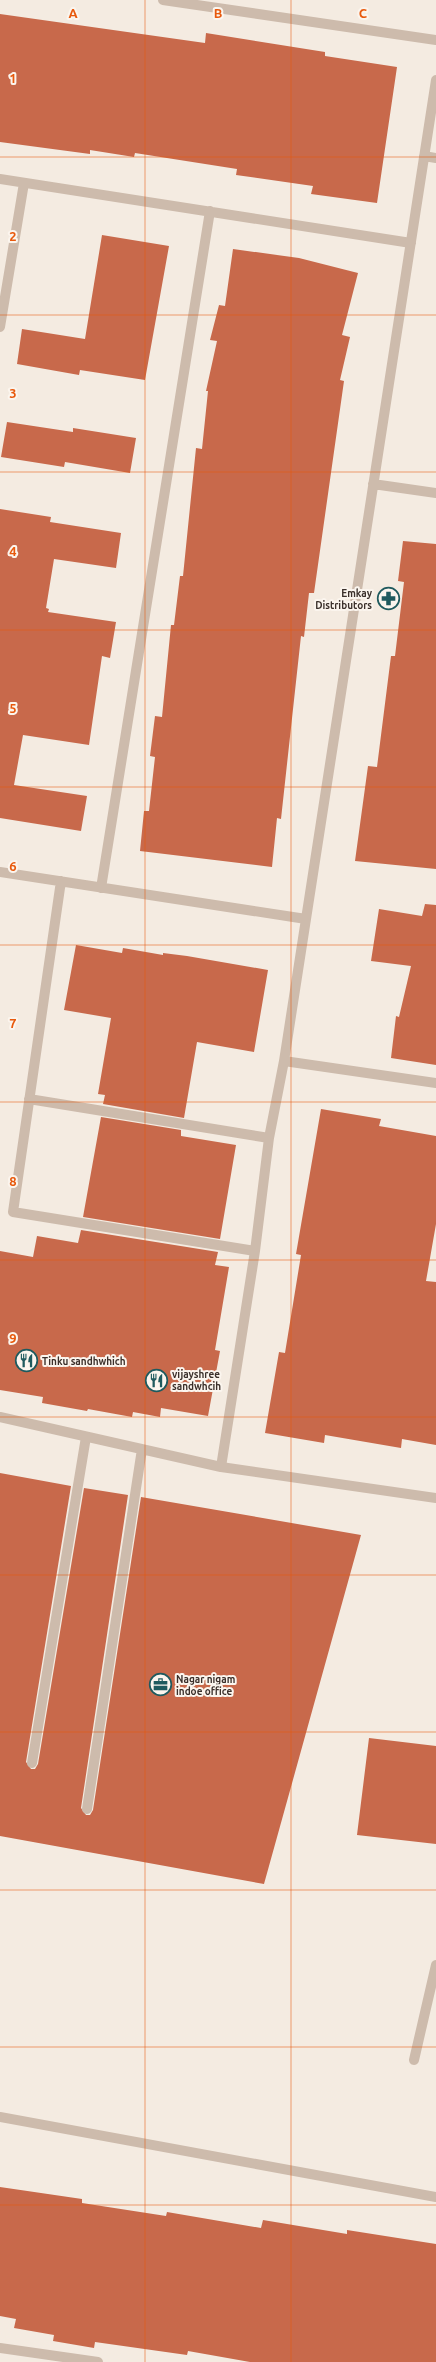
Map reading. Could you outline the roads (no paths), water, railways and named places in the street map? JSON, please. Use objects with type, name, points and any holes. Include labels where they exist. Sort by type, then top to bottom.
[{"type":"street","points":[[163,0],[436,40]]},
{"type":"street","points":[[221,1467],[255,1251],[269,1138],[284,1061],[436,80]]},
{"type":"street","points":[[424,156],[436,158]]},
{"type":"street","points":[[0,179],[411,243]]},
{"type":"street","points":[[0,327],[24,182]]},
{"type":"street","points":[[101,888],[210,211]]},
{"type":"street","points":[[373,484],[436,493]]},
{"type":"street","points":[[0,872],[306,919]]},
{"type":"street","points":[[61,882],[13,1212],[255,1251]]},
{"type":"street","points":[[284,1061],[436,1083]]},
{"type":"street","points":[[29,1099],[269,1138]]},
{"type":"street","points":[[0,1417],[221,1467],[436,1498]]},
{"type":"street","points":[[32,1763],[86,1437]]},
{"type":"street","points":[[87,1809],[142,1449]]},
{"type":"street","points":[[414,2060],[436,1965]]},
{"type":"street","points":[[0,2117],[436,2197]]},
{"type":"street","points":[[0,2348],[98,2362]]},
{"type":"place","name":"Emkay Distributors","points":[[388,599]]},
{"type":"place","name":"Tinku sandhwhich","points":[[26,1361]]},
{"type":"place","name":"vijayshree sandwhcih","points":[[157,1380]]},
{"type":"place","name":"Nagar nigam indoe office","points":[[160,1685]]}]
